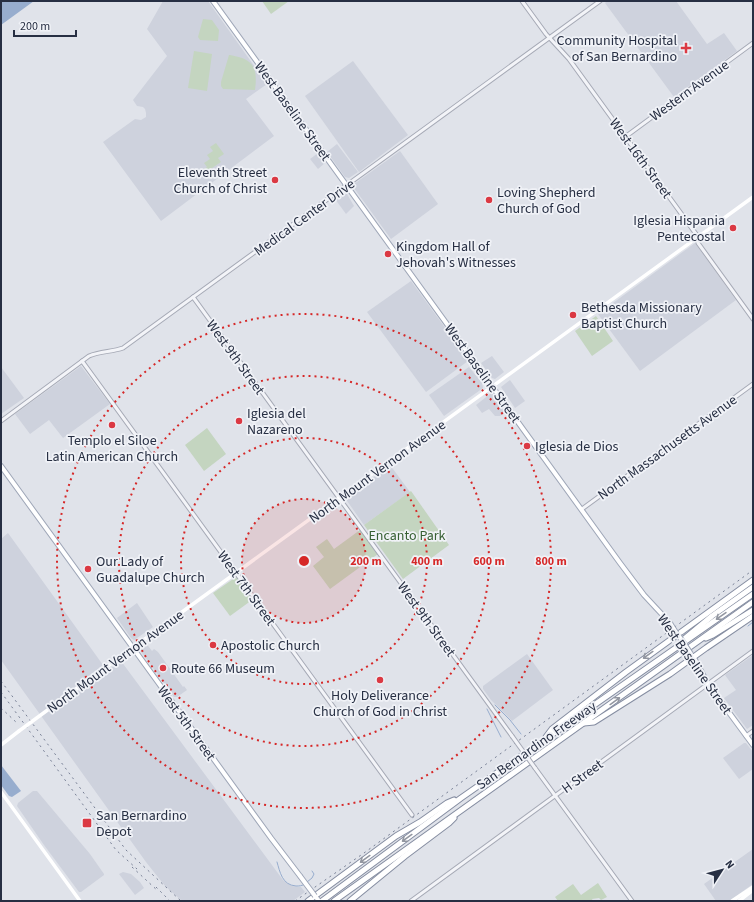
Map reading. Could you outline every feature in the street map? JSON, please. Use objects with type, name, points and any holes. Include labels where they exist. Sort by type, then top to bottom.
[{"type":"highway","points":[[541,742],[552,729],[619,677],[753,580]]},
{"type":"highway","points":[[651,665],[712,616],[753,587]]},
{"type":"highway","name":"San Bernardino Freeway","points":[[320,901],[461,798],[753,594]]},
{"type":"highway","name":"San Bernardino Freeway","points":[[334,901],[753,602]]},
{"type":"highway","points":[[696,643],[713,635],[753,610]]},
{"type":"highway","points":[[583,724],[594,722],[664,678],[692,656],[753,616]]},
{"type":"highway","points":[[308,901],[391,840],[447,803],[461,798]]},
{"type":"highway","points":[[350,901],[405,856],[449,823],[459,812]]},
{"type":"highway","points":[[339,901],[368,876]]},
{"type":"main road","name":"West Baseline Street","points":[[213,1],[644,595],[670,623],[692,656],[708,684],[753,745]]},
{"type":"main road","name":"North Mount Vernon Avenue","points":[[1,745],[753,197]]},
{"type":"main road","name":"West 5th Street","points":[[1,466],[269,836],[320,901]]},
{"type":"main road","points":[[1,792],[80,901]]},
{"type":"main road","points":[[732,901],[753,888]]},
{"type":"main road","points":[[738,901],[753,888]]},
{"type":"street","name":"West 16th Street","points":[[522,1],[550,38],[569,59],[696,234],[698,243],[753,320]]},
{"type":"street","name":"Medical Center Drive","points":[[1,421],[82,361],[94,354],[123,348],[600,1]]},
{"type":"street","name":"Western Avenue","points":[[625,137],[753,43]]},
{"type":"street","name":"West 9th Street","points":[[193,297],[632,901]]},
{"type":"street","name":"West 7th Street","points":[[82,361],[412,815]]},
{"type":"street","name":"North Massachusetts Avenue","points":[[582,509],[753,384]]},
{"type":"street","name":"H Street","points":[[411,901],[753,651]]},
{"type":"street","points":[[746,736],[753,731]]},
{"type":"shaded area","points":[[163,1],[208,1],[267,84],[246,99],[274,136],[161,221],[103,142],[135,119],[141,120],[146,117],[145,109],[137,106],[133,100],[167,56],[147,29]]},
{"type":"shaded area","name":"Community Hospital of San Bernardino","points":[[607,1],[676,1],[707,44],[724,33],[737,51],[674,97],[605,3]]},
{"type":"shaded area","points":[[353,61],[408,135],[359,172],[305,96]]},
{"type":"shaded area","points":[[337,144],[358,172],[349,178],[345,177],[327,152]]},
{"type":"shaded area","points":[[400,151],[438,204],[391,239],[354,188],[354,184]]},
{"type":"shaded area","points":[[318,153],[325,163],[318,169],[310,159]]},
{"type":"shaded area","points":[[343,193],[347,194],[354,206],[346,214],[335,199]]},
{"type":"shaded area","points":[[695,243],[736,300],[640,371],[598,314]]},
{"type":"shaded area","points":[[411,281],[468,359],[468,361],[426,392],[367,312]]},
{"type":"shaded area","points":[[492,356],[504,372],[495,379],[492,378],[481,363]]},
{"type":"shaded area","points":[[81,366],[110,404],[63,438],[49,420],[30,434],[15,414]]},
{"type":"shaded area","points":[[1,367],[24,398],[1,414]]},
{"type":"shaded area","points":[[469,367],[482,383],[483,388],[444,416],[429,395]]},
{"type":"shaded area","points":[[510,380],[525,401],[515,408],[501,387]]},
{"type":"shaded area","points":[[490,394],[493,394],[506,412],[500,416],[495,416],[489,409],[482,413],[476,405]]},
{"type":"shaded area","points":[[390,465],[410,492],[364,525],[345,498]]},
{"type":"shaded area","points":[[8,533],[103,665],[72,689],[75,694],[121,661],[283,880],[292,886],[301,887],[305,892],[293,901],[182,901],[165,886],[146,862],[1,660],[1,539]]},
{"type":"shaded area","points":[[137,603],[153,627],[134,640],[117,618]]},
{"type":"shaded area","points":[[146,643],[152,651],[154,649],[158,652],[183,687],[184,686],[187,690],[177,697],[174,697],[140,650],[140,647]]},
{"type":"shaded area","points":[[527,654],[553,690],[512,721],[491,700],[483,689],[483,686]]},
{"type":"shaded area","points":[[753,655],[753,725],[747,729],[724,698],[736,690],[725,675]]},
{"type":"shaded area","points":[[746,743],[753,752],[753,769],[739,779],[723,758]]},
{"type":"shaded area","points":[[33,791],[37,791],[90,854],[104,874],[81,892],[79,892],[44,845],[17,806],[18,803]]},
{"type":"shaded area","points":[[753,849],[753,884],[729,901],[716,901],[704,884]]},
{"type":"shaded area","points":[[123,872],[131,874],[144,888],[135,895],[119,874]]},
{"type":"green space","points":[[262,1],[289,1],[271,14]]},
{"type":"green space","points":[[203,19],[212,20],[219,30],[218,41],[200,40],[198,37]]},
{"type":"green space","points":[[194,51],[212,54],[207,91],[188,88]]},
{"type":"green space","points":[[229,55],[244,59],[252,65],[256,75],[255,90],[223,89],[221,82]]},
{"type":"green space","points":[[216,143],[224,154],[218,158],[221,162],[203,174],[201,171],[207,167],[204,163],[210,159],[207,155],[213,151],[210,147]]},
{"type":"green space","points":[[596,316],[613,341],[592,356],[575,331]]},
{"type":"green space","points":[[207,428],[226,454],[204,471],[185,445]]},
{"type":"green space","name":"Encanto Park","points":[[411,491],[449,545],[403,579],[364,525]]},
{"type":"green space","points":[[360,530],[378,554],[330,589],[313,566],[324,557],[316,547],[327,539],[334,549]]},
{"type":"green space","points":[[236,577],[252,600],[230,616],[213,593]]},
{"type":"green space","points":[[598,883],[607,897],[601,900],[599,898],[592,899],[593,901],[558,901],[555,897],[573,884],[581,895]]},
{"type":"water","points":[[1,1],[34,1],[1,25]]},
{"type":"water","points":[[1,765],[21,791],[12,797],[9,796],[1,785]]},
{"type":"waterway","points":[[748,626],[753,622]]},
{"type":"waterway","points":[[495,705],[521,734]]},
{"type":"waterway","points":[[487,709],[501,737]]},
{"type":"waterway","points":[[277,862],[279,870],[285,881],[296,886],[302,886],[305,884]]},
{"type":"waterway","points":[[307,882],[314,874],[312,871]]},
{"type":"railway","points":[[295,901],[364,853],[753,570]]},
{"type":"railway","points":[[1,681],[126,850],[181,901]]},
{"type":"railway","points":[[1,692],[116,850],[137,869]]},
{"type":"railway","points":[[1,708],[17,723]]},
{"type":"railway","points":[[132,867],[158,891]]},
{"type":"railway","points":[[156,887],[170,901]]},
{"type":"place","name":"Community Hospital of San Bernardino","points":[[686,48]]},
{"type":"place","name":"Eleventh Street Church of Christ","points":[[275,180]]},
{"type":"place","name":"Loving Shepherd Church of God","points":[[489,200]]},
{"type":"place","name":"Iglesia Hispania Pentecostal","points":[[733,228]]},
{"type":"place","name":"Kingdom Hall of Jehovah's Witnesses","points":[[388,254]]},
{"type":"place","name":"Bethesda Missionary Baptist Church","points":[[573,315]]},
{"type":"place","name":"Iglesia del Nazareno","points":[[239,421]]},
{"type":"place","name":"Templo el Siloe Latin American Church","points":[[112,425]]},
{"type":"place","name":"Iglesia de Dios","points":[[527,446]]},
{"type":"place","name":"Our Lady of Guadalupe Church","points":[[88,569]]},
{"type":"place","name":"Apostolic Church","points":[[213,645]]},
{"type":"place","name":"Route 66 Museum","points":[[163,668]]},
{"type":"place","name":"Holy Deliverance Church of God in Christ","points":[[380,680]]},
{"type":"place","name":"San Bernardino Depot","points":[[87,823]]}]
